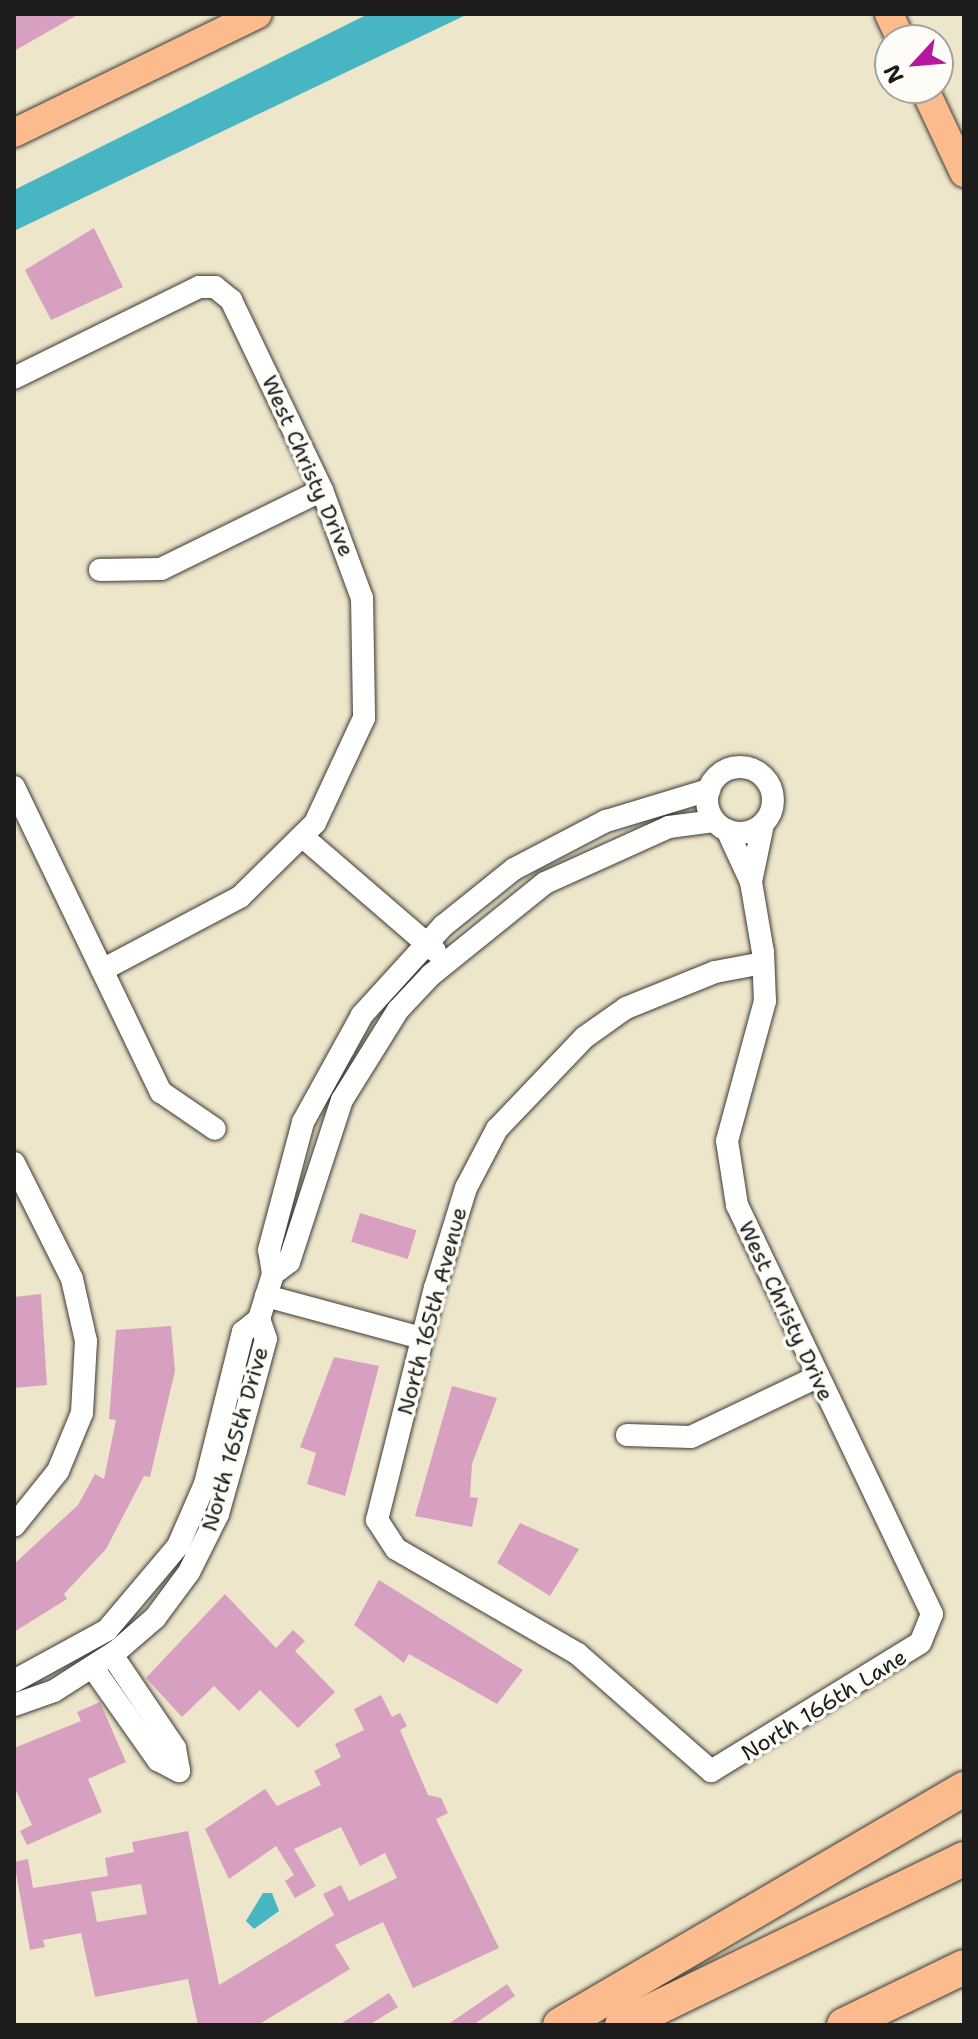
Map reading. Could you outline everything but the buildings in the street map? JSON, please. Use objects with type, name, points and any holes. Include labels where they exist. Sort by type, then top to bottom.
[{"type":"highway","points":[[560,2025],[964,1789]]},
{"type":"highway","points":[[622,2025],[964,1859]]},
{"type":"highway","points":[[844,2025],[964,1967]]},
{"type":"main road","points":[[14,133],[258,14]]},
{"type":"main road","points":[[932,104],[964,173]]},
{"type":"street","name":"West Christy Drive","points":[[14,378],[199,287],[215,287],[231,300],[322,490],[362,598],[368,660],[364,718],[342,776],[303,837],[240,897],[102,970]]},
{"type":"street","points":[[100,570],[161,569],[322,490]]},
{"type":"street","points":[[270,1285],[269,1250],[286,1183],[326,1072],[370,1004],[426,943],[481,893],[566,841],[709,790],[731,768],[761,774],[773,805],[763,824],[751,882]]},
{"type":"street","points":[[14,787],[161,1092],[215,1129]]},
{"type":"street","points":[[709,790],[721,825],[751,882]]},
{"type":"street","points":[[270,1285],[289,1262],[342,1100],[398,1010],[446,961],[505,909],[582,862],[669,827],[721,825],[744,833],[763,824]]},
{"type":"street","points":[[303,837],[446,961]]},
{"type":"street","name":"West Christy Drive","points":[[751,882],[763,963],[765,1001],[727,1141],[728,1168],[752,1245],[932,1614],[929,1629]]},
{"type":"street","name":"North 165th Avenue","points":[[711,1771],[578,1654],[396,1549],[380,1532],[422,1338],[466,1188],[497,1129],[534,1084],[626,1008],[715,972],[763,963]]},
{"type":"street","points":[[14,1163],[72,1279],[86,1341],[82,1413],[58,1471],[14,1526]]},
{"type":"street","points":[[270,1285],[422,1338]]},
{"type":"street","name":"North 165th Drive","points":[[14,1681],[107,1630],[160,1574],[205,1484],[243,1332],[259,1319],[270,1285]]},
{"type":"street","name":"North 165th Drive","points":[[14,1705],[102,1661],[173,1595],[218,1514],[266,1339],[259,1319]]},
{"type":"street","points":[[627,1435],[691,1437],[817,1377]]},
{"type":"street","name":"North 166th Lane","points":[[711,1771],[882,1670],[929,1629]]},
{"type":"water","points":[[368,14],[468,14],[14,231],[14,190]]},
{"type":"water","points":[[263,1893],[272,1893],[279,1911],[254,1929],[246,1921]]}]
